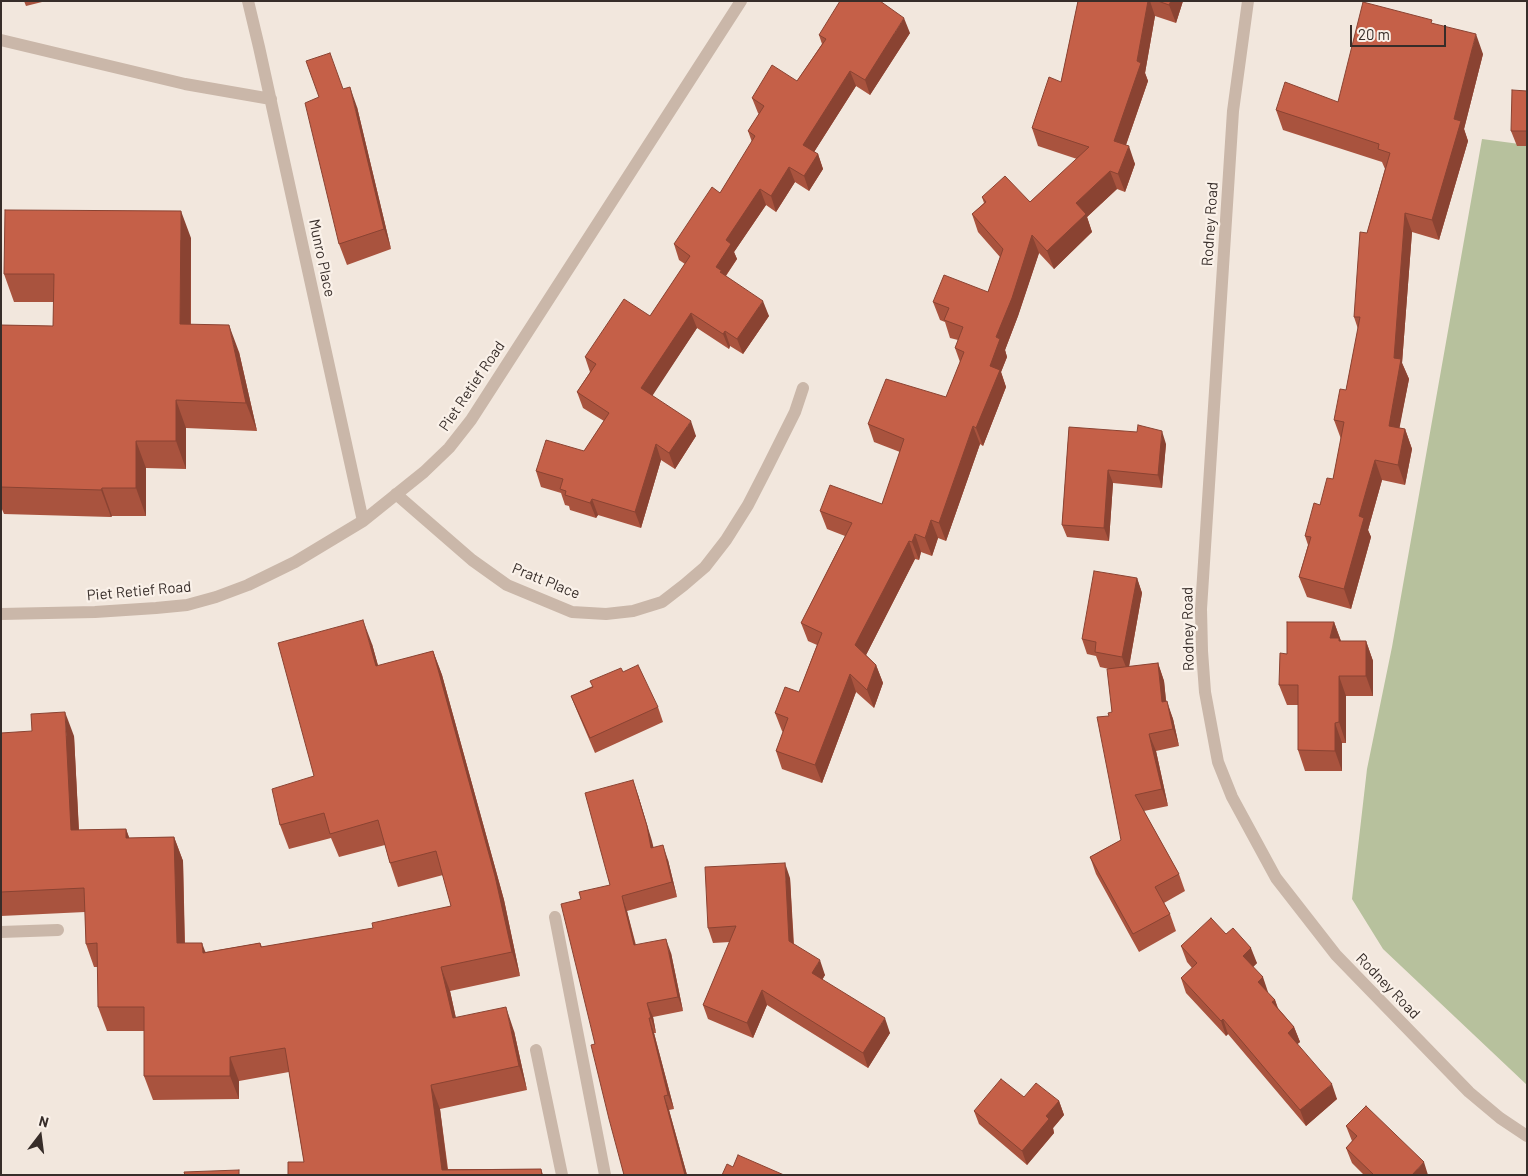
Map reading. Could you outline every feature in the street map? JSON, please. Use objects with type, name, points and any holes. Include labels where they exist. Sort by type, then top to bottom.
[{"type":"street","name":"Munro Place","points":[[248,1],[363,522]]},
{"type":"street","name":"Piet Retief Road","points":[[1,614],[122,611],[187,605],[216,597],[248,585],[296,562],[363,522],[424,472],[449,448],[471,420],[741,1]]},
{"type":"street","name":"Rodney Road","points":[[1247,3],[1233,111],[1202,608],[1202,651],[1205,692],[1218,762],[1232,797],[1276,878],[1336,955],[1469,1092],[1500,1118],[1527,1136]]},
{"type":"street","points":[[1,40],[185,84],[270,99]]},
{"type":"street","name":"Pratt Place","points":[[396,494],[472,560],[507,585],[572,612],[606,614],[633,611],[662,602],[705,567],[726,540],[748,505],[767,468],[794,412],[802,388]]},
{"type":"street","points":[[555,917],[605,1175]]},
{"type":"street","points":[[1,932],[58,930]]},
{"type":"street","points":[[536,1050],[562,1175]]},
{"type":"green space","points":[[1482,139],[1527,145],[1527,1085],[1383,949],[1352,899],[1367,769],[1392,647]]},
{"type":"building","points":[[840,1],[880,1],[904,18],[865,80],[850,71],[803,145],[818,154],[804,176],[789,167],[771,196],[760,189],[726,240],[731,244],[716,267],[722,271],[720,272],[763,301],[737,339],[725,331],[723,334],[691,313],[641,388],[691,421],[669,453],[656,444],[635,512],[592,499],[590,503],[565,495],[566,491],[560,489],[563,479],[536,471],[546,440],[584,451],[609,413],[577,392],[596,364],[585,357],[624,299],[650,316],[690,256],[674,244],[712,187],[720,193],[755,136],[748,131],[764,106],[752,98],[772,65],[797,81],[826,39],[819,35]]},
{"type":"building","points":[[1078,1],[1148,1],[1137,61],[1141,63],[1114,141],[1129,146],[1118,174],[1110,171],[1076,203],[1086,214],[1047,251],[1032,235],[1012,298],[996,337],[1000,339],[990,366],[1000,370],[976,428],[973,426],[939,523],[931,520],[925,538],[915,534],[912,542],[909,541],[855,645],[876,665],[867,690],[850,674],[815,765],[776,751],[788,718],[775,713],[785,687],[799,692],[822,633],[801,623],[852,523],[820,511],[830,485],[882,504],[904,439],[868,424],[886,379],[946,397],[964,352],[955,348],[963,327],[944,320],[949,308],[933,302],[944,275],[988,292],[1003,249],[972,214],[986,202],[982,197],[1005,176],[1030,202],[1089,147],[1032,128],[1049,77],[1061,82]]},
{"type":"building","points":[[1158,1],[1171,1],[1169,5]]},
{"type":"building","points":[[1363,2],[1432,20],[1431,23],[1476,34],[1454,119],[1461,121],[1432,220],[1405,213],[1394,358],[1401,359],[1389,426],[1405,429],[1398,465],[1375,460],[1359,516],[1364,518],[1344,589],[1299,577],[1311,537],[1305,536],[1314,503],[1320,505],[1327,478],[1333,479],[1344,422],[1334,420],[1340,389],[1346,390],[1360,317],[1354,317],[1360,232],[1367,233],[1390,153],[1378,149],[1379,144],[1276,110],[1285,82],[1338,102]]},
{"type":"building","points":[[330,53],[343,89],[350,87],[384,229],[339,244],[305,103],[319,97],[306,61]]},
{"type":"building","points":[[1512,90],[1527,91],[1527,131],[1511,131]]},
{"type":"building","points":[[5,210],[181,211],[180,324],[229,325],[246,403],[176,400],[176,441],[136,441],[136,488],[102,488],[101,490],[1,487],[1,325],[53,326],[54,274],[4,274]]},
{"type":"building","points":[[1138,425],[1162,431],[1158,475],[1108,470],[1104,528],[1062,525],[1069,427],[1137,432]]},
{"type":"building","points":[[1094,571],[1137,578],[1122,657],[1095,652],[1096,642],[1082,639]]},
{"type":"building","points":[[363,620],[376,666],[433,651],[495,876],[512,952],[441,967],[453,1018],[506,1007],[519,1066],[431,1085],[442,1170],[541,1169],[542,1175],[288,1175],[288,1162],[304,1162],[285,1048],[230,1057],[230,1076],[144,1076],[144,1007],[98,1007],[97,943],[86,944],[84,888],[1,892],[1,733],[32,731],[31,714],[65,712],[71,830],[126,829],[126,838],[174,837],[177,943],[202,943],[203,953],[260,943],[261,947],[373,928],[372,923],[451,906],[436,851],[390,863],[378,820],[330,834],[324,813],[280,825],[272,789],[314,776],[278,643]]},
{"type":"building","points":[[1287,622],[1334,622],[1330,638],[1339,638],[1339,641],[1366,641],[1366,676],[1339,676],[1339,722],[1335,723],[1335,751],[1298,750],[1298,685],[1279,685],[1280,653],[1287,654]]},
{"type":"building","points":[[1158,663],[1162,702],[1167,701],[1173,729],[1149,734],[1162,789],[1135,795],[1179,874],[1155,887],[1170,914],[1133,934],[1090,857],[1121,840],[1097,717],[1109,716],[1108,713],[1112,712],[1107,669]]},
{"type":"building","points":[[638,665],[658,707],[590,738],[571,696],[593,687],[590,681],[621,668],[623,672]]},
{"type":"building","points":[[633,780],[647,826],[651,848],[663,845],[672,882],[622,896],[634,945],[666,939],[678,997],[647,1003],[668,1095],[664,1096],[685,1175],[624,1175],[591,1045],[595,1044],[561,904],[581,899],[579,892],[610,885],[585,793]]},
{"type":"building","points":[[785,863],[789,941],[820,960],[812,973],[885,1018],[863,1053],[762,990],[747,1023],[703,1005],[736,926],[708,928],[705,867]]},
{"type":"building","points":[[1211,918],[1226,934],[1233,928],[1251,948],[1243,956],[1263,977],[1258,982],[1275,1000],[1272,1002],[1294,1027],[1288,1033],[1332,1084],[1300,1110],[1223,1019],[1221,1021],[1181,978],[1197,963],[1181,946]]},
{"type":"building","points":[[1001,1079],[1024,1097],[1036,1083],[1059,1101],[1046,1116],[1049,1119],[1022,1151],[974,1111]]},
{"type":"building","points":[[1366,1106],[1424,1162],[1412,1175],[1374,1175],[1346,1148],[1357,1136],[1346,1126]]},
{"type":"building","points":[[738,1155],[784,1175],[722,1175],[727,1164],[733,1167]]},
{"type":"building","points":[[239,1170],[239,1175],[185,1175],[184,1172]]}]
